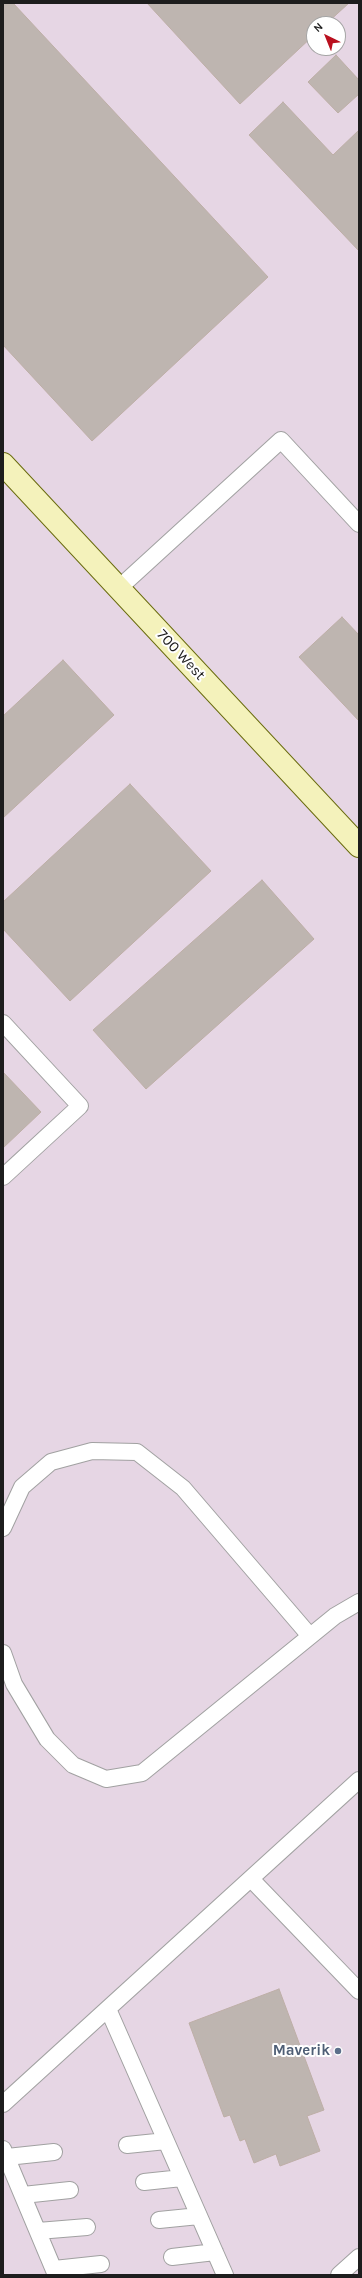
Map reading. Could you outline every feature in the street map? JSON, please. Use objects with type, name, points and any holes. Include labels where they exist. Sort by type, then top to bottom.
[{"type":"street","name":"700 West","points":[[3,464],[359,846]]},
{"type":"lane","points":[[119,588],[281,440],[359,524]]},
{"type":"lane","points":[[3,1023],[80,1106],[3,1177]]},
{"type":"lane","points":[[3,1528],[22,1487],[51,1462],[92,1451],[137,1452],[183,1488],[310,1636]]},
{"type":"lane","points":[[3,1653],[14,1684],[47,1739],[73,1765],[106,1779],[142,1773],[335,1616],[359,1602]]},
{"type":"lane","points":[[3,2104],[359,1780]]},
{"type":"lane","points":[[251,1879],[359,1991]]},
{"type":"lane","points":[[108,2009],[225,2275]]},
{"type":"lane","points":[[127,2145],[166,2141]]},
{"type":"lane","points":[[54,2152],[5,2153],[55,2272],[101,2264]]},
{"type":"lane","points":[[144,2182],[182,2178]]},
{"type":"lane","points":[[23,2195],[70,2190]]},
{"type":"lane","points":[[159,2220],[199,2216]]},
{"type":"lane","points":[[38,2231],[87,2226]]},
{"type":"lane","points":[[172,2257],[215,2252]]},
{"type":"lane","points":[[340,2275],[359,2257]]},
{"type":"shaded area","points":[[3,3],[359,3],[359,2275],[3,2275]]},
{"type":"building","points":[[3,3],[13,3],[268,277],[92,441],[3,345]]},
{"type":"building","points":[[147,3],[349,3],[335,16],[306,16],[306,42],[240,104]]},
{"type":"building","points":[[335,56],[337,56],[359,80],[359,94],[338,113],[308,82]]},
{"type":"building","points":[[283,102],[333,155],[359,130],[359,251],[249,135]]},
{"type":"building","points":[[342,617],[359,635],[359,721],[299,657]]},
{"type":"building","points":[[63,660],[114,715],[3,818],[3,716]]},
{"type":"building","points":[[130,784],[211,871],[70,1001],[3,929],[3,902]]},
{"type":"building","points":[[262,880],[314,939],[146,1089],[93,1030]]},
{"type":"building","points":[[3,1072],[41,1112],[3,1148]]},
{"type":"building","points":[[279,1989],[324,2110],[307,2116],[320,2151],[280,2166],[276,2154],[254,2163],[245,2139],[240,2141],[230,2115],[224,2117],[189,2023]]},
{"type":"place","name":"Maverik","points":[[338,2051]]}]
